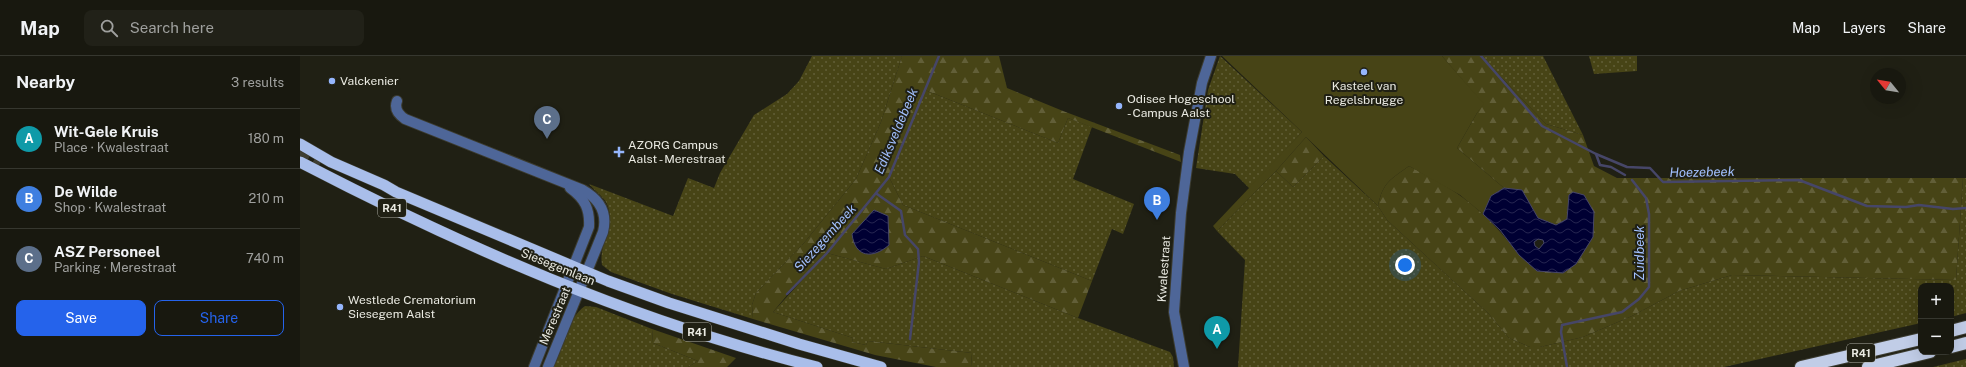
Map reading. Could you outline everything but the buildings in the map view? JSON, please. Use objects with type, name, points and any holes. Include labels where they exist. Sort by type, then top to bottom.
[{"type":"highway","name":"Siesegemlaan","points":[[300,144],[331,162],[384,185],[396,192],[587,272],[669,303],[799,344],[881,367]]},
{"type":"highway","name":"Siesegemlaan","points":[[300,162],[441,232],[565,286],[670,324],[817,367]]},
{"type":"highway","points":[[1954,330],[1966,327]]},
{"type":"highway","name":"R41","points":[[1801,367],[1918,340]]},
{"type":"highway","points":[[1954,346],[1966,343]]},
{"type":"highway","name":"R41","points":[[1868,367],[1918,355]]},
{"type":"street","name":"Kwalestraat","points":[[1184,367],[1174,312],[1181,213],[1189,152],[1202,83],[1211,56]]},
{"type":"street","name":"Merestraat","points":[[398,101],[396,104],[397,112],[406,119],[590,194],[596,199],[603,211],[605,226],[548,367]]},
{"type":"street","name":"Merestraat","points":[[534,367],[589,227],[590,216],[587,205],[582,198],[562,182]]},
{"type":"green space","points":[[812,56],[902,56],[881,122],[856,179],[804,243],[756,293],[752,305],[753,319],[672,294],[611,272],[602,265],[603,249],[609,227],[609,211],[606,202],[589,184],[673,216],[688,178],[714,188],[720,173],[754,115],[787,94],[799,81]]},
{"type":"green space","points":[[902,56],[999,56],[1007,88],[1063,111],[1180,155],[1181,162],[1068,118],[1058,143],[925,90],[889,177],[903,205],[1092,281],[1078,318],[923,256],[886,269],[827,253],[773,312],[853,338],[852,342],[866,345],[868,341],[972,353],[971,367],[936,367],[875,355],[753,319],[752,305],[756,293],[804,243],[856,179],[881,122]],"holes":[[[874,210],[856,246],[852,234]]]},
{"type":"green space","points":[[1220,56],[1302,132],[1250,189],[1235,174],[1196,168],[1208,90]]},
{"type":"green space","points":[[1222,56],[1442,56],[1484,104],[1477,113],[1457,148],[1504,188],[1491,196],[1483,214],[1460,195],[1409,166],[1388,182],[1382,192],[1378,206],[1306,137],[1276,171],[1217,231],[1213,226],[1302,132]]},
{"type":"green space","points":[[1442,56],[1481,56],[1546,124],[1583,135],[1594,166],[1617,178],[1963,178],[1956,280],[1732,275],[1679,291],[1632,316],[1583,337],[1540,347],[1530,347],[1509,338],[1488,313],[1387,220],[1378,206],[1382,192],[1388,182],[1409,166],[1457,193],[1470,203],[1507,239],[1519,255],[1576,264],[1569,195],[1567,219],[1556,225],[1538,218],[1522,190],[1504,188],[1457,148],[1483,104]]},
{"type":"green space","points":[[1481,56],[1543,56],[1583,135],[1546,124]]},
{"type":"green space","points":[[1589,56],[1637,56],[1637,71],[1594,74]]},
{"type":"green space","points":[[925,90],[1058,143],[1068,118],[1092,127],[1073,179],[1134,204],[1123,234],[1112,229],[1092,281],[903,205],[889,177]]},
{"type":"green space","points":[[1306,137],[1324,156],[1293,187],[1276,171]]},
{"type":"green space","points":[[1324,156],[1378,206],[1387,220],[1488,313],[1509,338],[1530,347],[1540,347],[1583,337],[1632,316],[1679,291],[1732,275],[1956,280],[1963,178],[1966,178],[1966,313],[1954,316],[1954,283],[1918,283],[1918,324],[1724,367],[1238,367],[1245,260],[1217,231],[1276,171],[1293,187]]},
{"type":"green space","points":[[827,253],[886,269],[923,256],[1078,318],[1170,352],[1173,357],[1174,367],[971,367],[972,353],[868,341],[866,345],[852,342],[853,338],[773,312]]},
{"type":"green space","points":[[585,306],[596,307],[652,329],[653,343],[698,361],[688,367],[553,367],[569,326]]},
{"type":"green space","points":[[652,329],[736,358],[727,367],[688,367],[698,361],[653,343]]},
{"type":"green space","points":[[1966,359],[1966,367],[1933,367]]},
{"type":"water","points":[[1504,188],[1522,190],[1538,218],[1556,225],[1567,219],[1569,195],[1573,192],[1584,195],[1594,212],[1593,237],[1576,264],[1563,273],[1537,271],[1519,255],[1500,230],[1483,214],[1491,196]],"holes":[[[1538,239],[1543,240],[1544,243],[1539,249],[1535,246],[1534,242]]]},
{"type":"water","points":[[874,210],[888,216],[889,245],[877,253],[866,254],[857,248],[852,234]]},
{"type":"waterway","name":"Ediksveldebeek","points":[[787,294],[827,253],[889,177],[939,56]]},
{"type":"waterway","name":"Hoezebeek","points":[[1481,56],[1542,126],[1596,154],[1627,167],[1650,168],[1663,182],[1799,180],[1867,206],[1906,207],[1919,205],[1953,209],[1966,208]]},
{"type":"waterway","name":"Zuidbeek","points":[[1596,154],[1600,165],[1611,167],[1625,175]]},
{"type":"waterway","name":"Zuidbeek","points":[[1567,367],[1561,332],[1562,325],[1622,312],[1639,299],[1649,287],[1649,214],[1646,198],[1632,180]]},
{"type":"waterway","name":"Ediksveldebeek","points":[[877,194],[901,211],[905,235],[918,249],[919,262],[910,339]]},
{"type":"tunnel","points":[[300,151],[321,162]]},
{"type":"place","name":"Kasteel van Regelsbrugge","points":[[1364,72]]},
{"type":"place","name":"Valckenier","points":[[332,81]]},
{"type":"place","name":"Odisee Hogeschool - Campus Aalst","points":[[1119,106]]},
{"type":"place","name":"ASZ Personeel","points":[[547,139]]},
{"type":"place","name":"AZORG Campus Aalst - Merestraat","points":[[619,152]]},
{"type":"place","name":"De Wilde","points":[[1157,220]]},
{"type":"place","name":"Westlede Crematorium Siesegem Aalst","points":[[340,307]]},
{"type":"place","name":"Wit-Gele Kruis","points":[[1217,349]]},
{"type":"water label","name":"Siezegembeek","points":[[825,238]]}]
